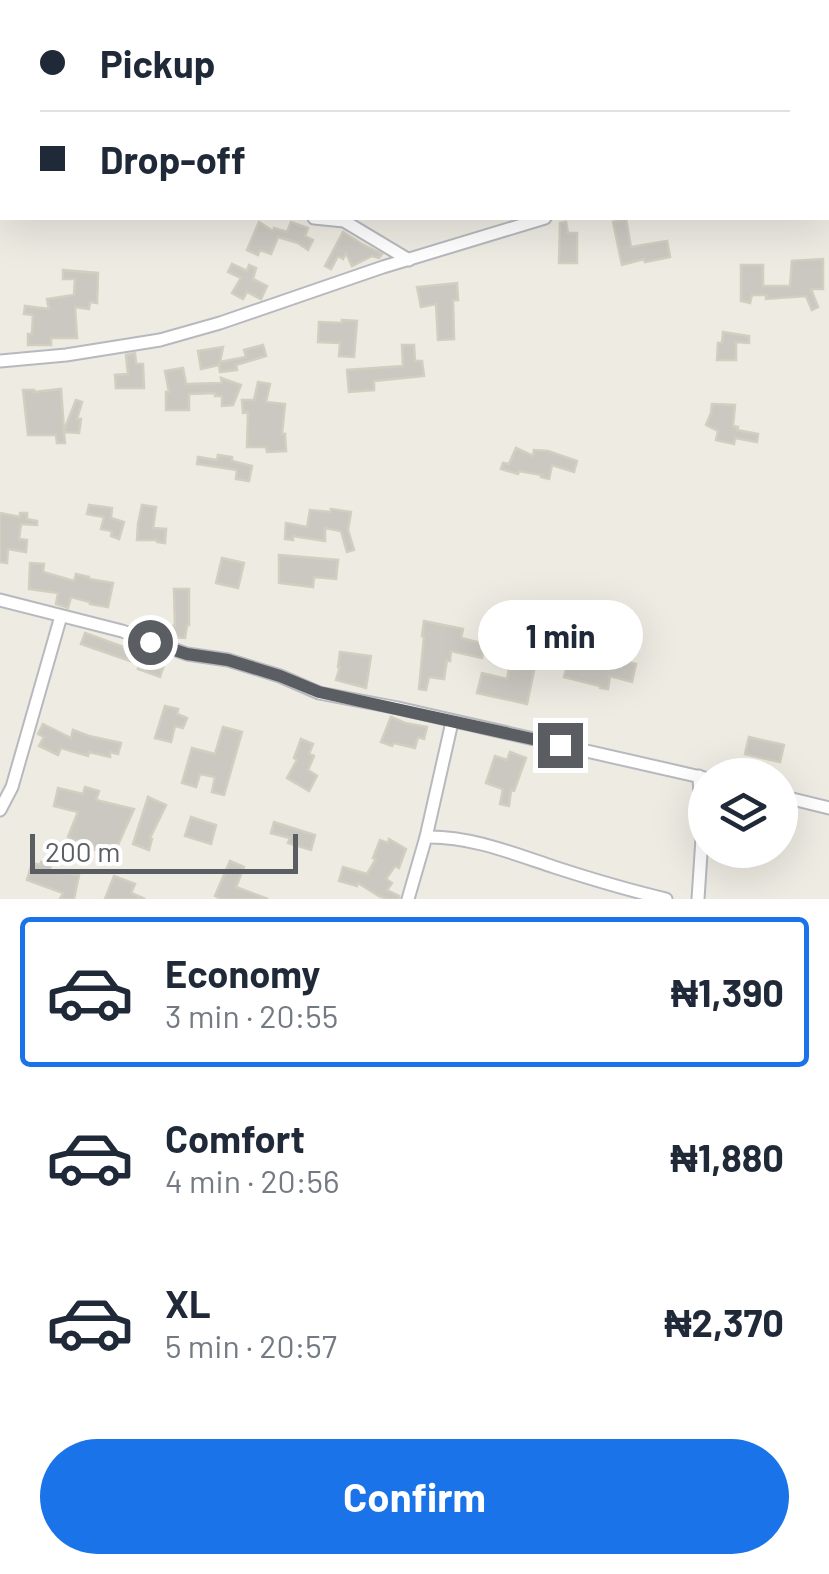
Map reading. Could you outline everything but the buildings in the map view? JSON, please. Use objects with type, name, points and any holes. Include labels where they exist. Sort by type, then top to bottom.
[{"type":"street","points":[[334,220],[344,221],[409,260]]},
{"type":"street","points":[[0,361],[66,356],[160,340],[539,220]]},
{"type":"street","points":[[0,600],[122,631],[187,654],[228,660],[319,692],[688,774]]},
{"type":"street","points":[[0,810],[12,787],[61,616]]},
{"type":"street","points":[[408,899],[452,722]]},
{"type":"street","points":[[798,800],[829,808]]},
{"type":"street","points":[[426,837],[447,836],[484,844],[666,899]]},
{"type":"street","points":[[698,899],[700,868]]},
{"type":"route","points":[[150,642],[187,654],[228,660],[319,692],[560,745]]}]
